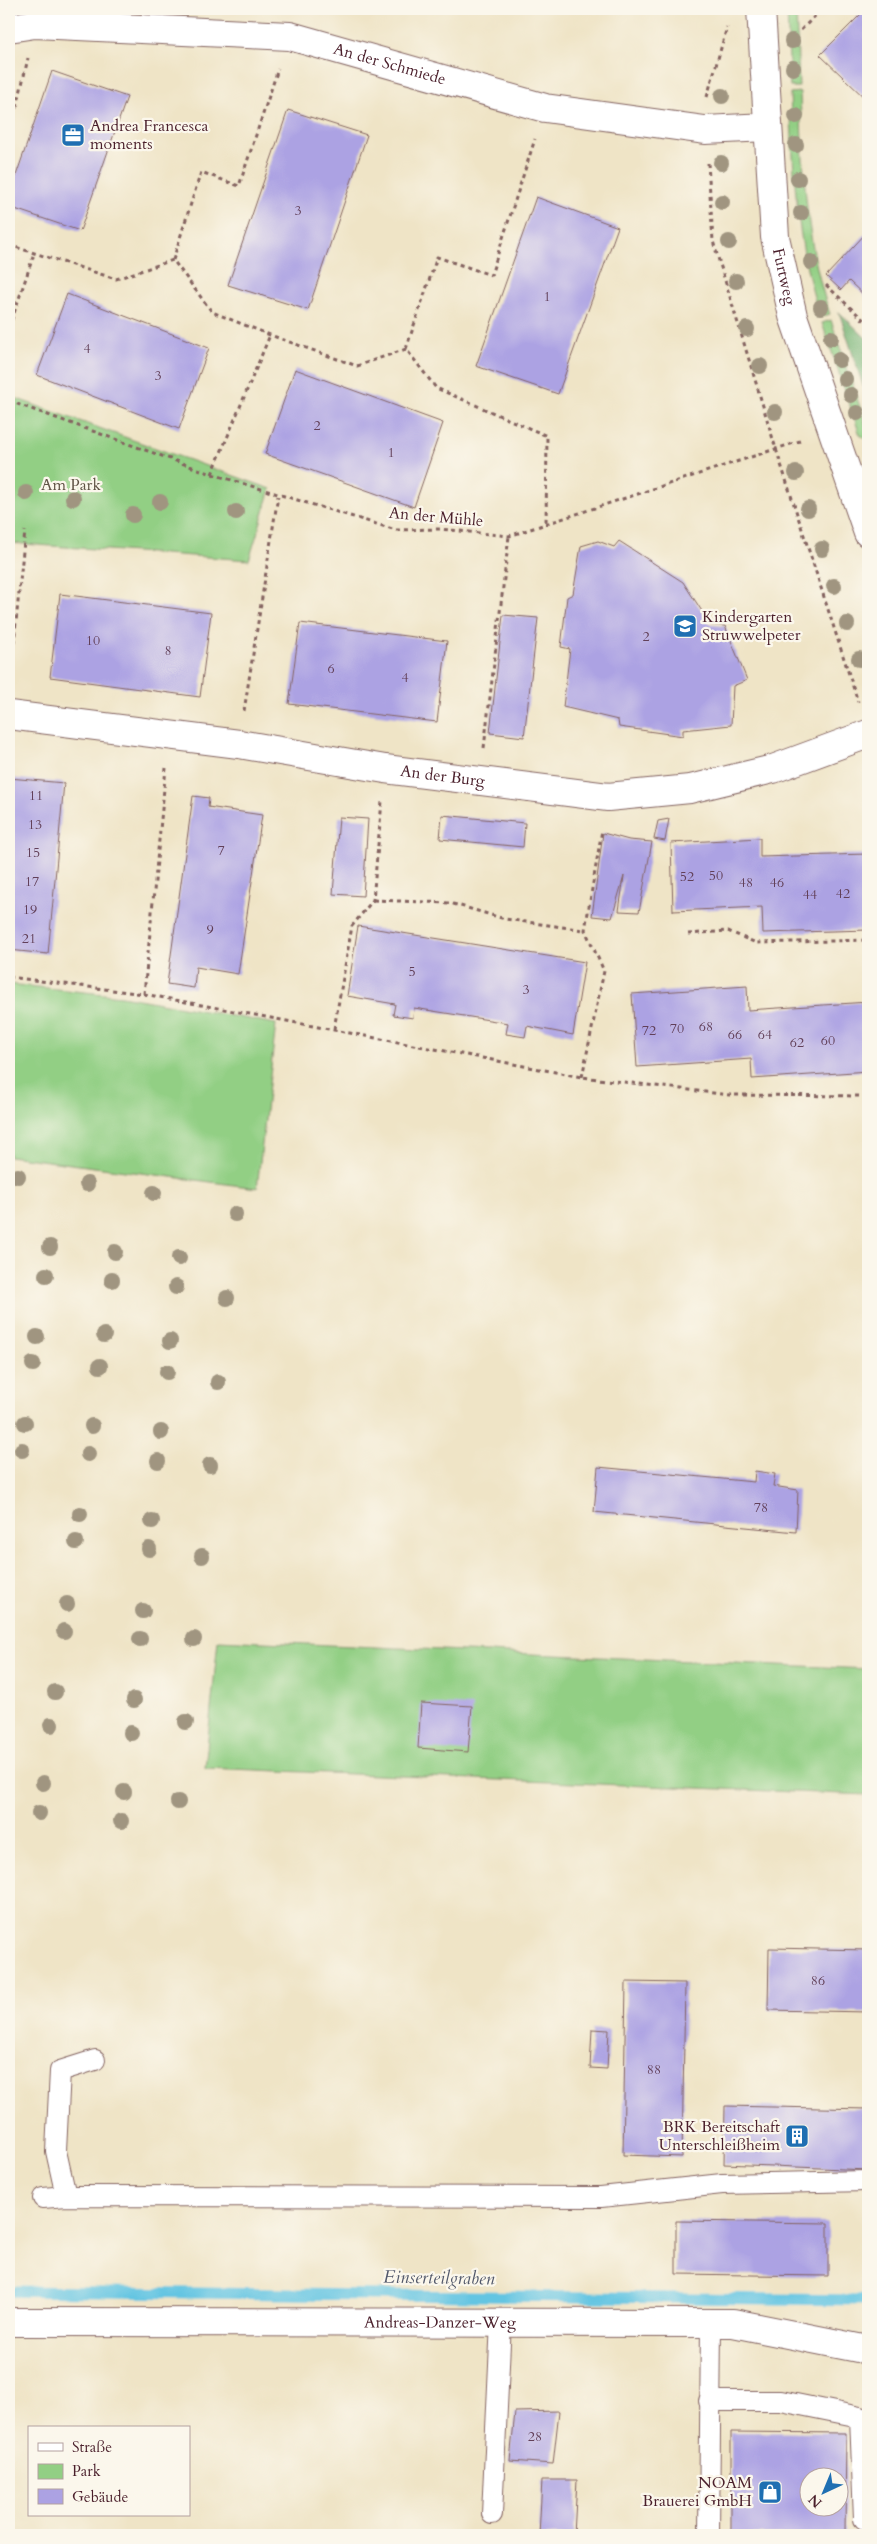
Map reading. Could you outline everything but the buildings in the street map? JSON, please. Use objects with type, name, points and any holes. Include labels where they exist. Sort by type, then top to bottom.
[{"type":"street","name":"Furtweg","points":[[761,9],[775,237],[793,316],[866,519]]},
{"type":"street","name":"An der Schmiede","points":[[9,28],[37,17],[290,36],[545,108],[705,130],[767,128]]},
{"type":"street","name":"An der Burg","points":[[9,715],[239,744],[385,768],[608,797],[690,790],[773,769],[868,734]]},
{"type":"street","name":"Andreas-Danzer-Weg","points":[[9,2322],[711,2322],[733,2323],[868,2350]]},
{"type":"lane","points":[[66,2196],[56,2151],[60,2072],[95,2060]]},
{"type":"lane","points":[[43,2198],[66,2196],[601,2197],[722,2184],[868,2181]]},
{"type":"lane","points":[[492,2514],[501,2322]]},
{"type":"lane","points":[[709,2535],[711,2322]]},
{"type":"lane","points":[[710,2401],[781,2401],[860,2417],[864,2518]]},
{"type":"path","points":[[801,30],[822,9]]},
{"type":"path","points":[[9,108],[17,107],[37,17]]},
{"type":"path","points":[[729,19],[706,106],[705,130],[713,241],[776,449],[868,734]]},
{"type":"path","points":[[173,260],[201,172],[239,186],[290,36]]},
{"type":"path","points":[[406,349],[437,257],[491,275],[545,108]]},
{"type":"path","points":[[9,245],[116,280],[173,260]]},
{"type":"path","points":[[9,328],[34,254]]},
{"type":"path","points":[[173,260],[212,312],[270,335],[357,366],[406,349]]},
{"type":"path","points":[[826,285],[868,324]]},
{"type":"path","points":[[212,474],[270,335]]},
{"type":"path","points":[[406,349],[436,388],[547,436],[546,526]]},
{"type":"path","name":"An der Mühle","points":[[9,401],[278,496],[396,530],[440,530],[509,536],[546,526],[834,429]]},
{"type":"path","points":[[239,744],[278,496]]},
{"type":"path","points":[[10,686],[25,531]]},
{"type":"path","points":[[480,781],[509,536]]},
{"type":"path","points":[[144,994],[169,735]]},
{"type":"path","points":[[334,1029],[352,926],[373,900],[385,768]]},
{"type":"path","points":[[582,1077],[604,971],[584,930],[608,797]]},
{"type":"path","points":[[373,900],[450,902],[504,919],[584,930]]},
{"type":"path","points":[[688,934],[728,931],[756,943],[868,940]]},
{"type":"path","points":[[9,976],[144,994],[582,1077],[730,1095],[868,1096]]},
{"type":"green space","points":[[787,9],[796,9],[799,87],[790,87]]},
{"type":"green space","points":[[800,92],[804,177],[810,232],[815,260],[830,314],[820,317],[806,262],[794,178],[790,93]]},
{"type":"green space","points":[[839,312],[868,340],[868,401]]},
{"type":"green space","points":[[831,320],[868,431],[868,440],[860,435],[822,323]]},
{"type":"green space","name":"Am Park","points":[[9,396],[271,489],[249,560],[9,543]]},
{"type":"green space","points":[[9,984],[122,996],[276,1024],[257,1188],[9,1156]]},
{"type":"green space","points":[[218,1640],[868,1669],[868,1795],[205,1768]]},
{"type":"waterway","name":"Einserteilgraben","points":[[9,2291],[868,2300]]},
{"type":"place","name":"Andrea Francesca moments","points":[[73,135]]},
{"type":"place","name":"Kindergarten Struwwelpeter","points":[[685,626]]},
{"type":"place","name":"BRK Bereitschaft Unterschleißheim","points":[[797,2136]]},
{"type":"place","name":"NOAM Brauerei GmbH","points":[[770,2492]]}]
